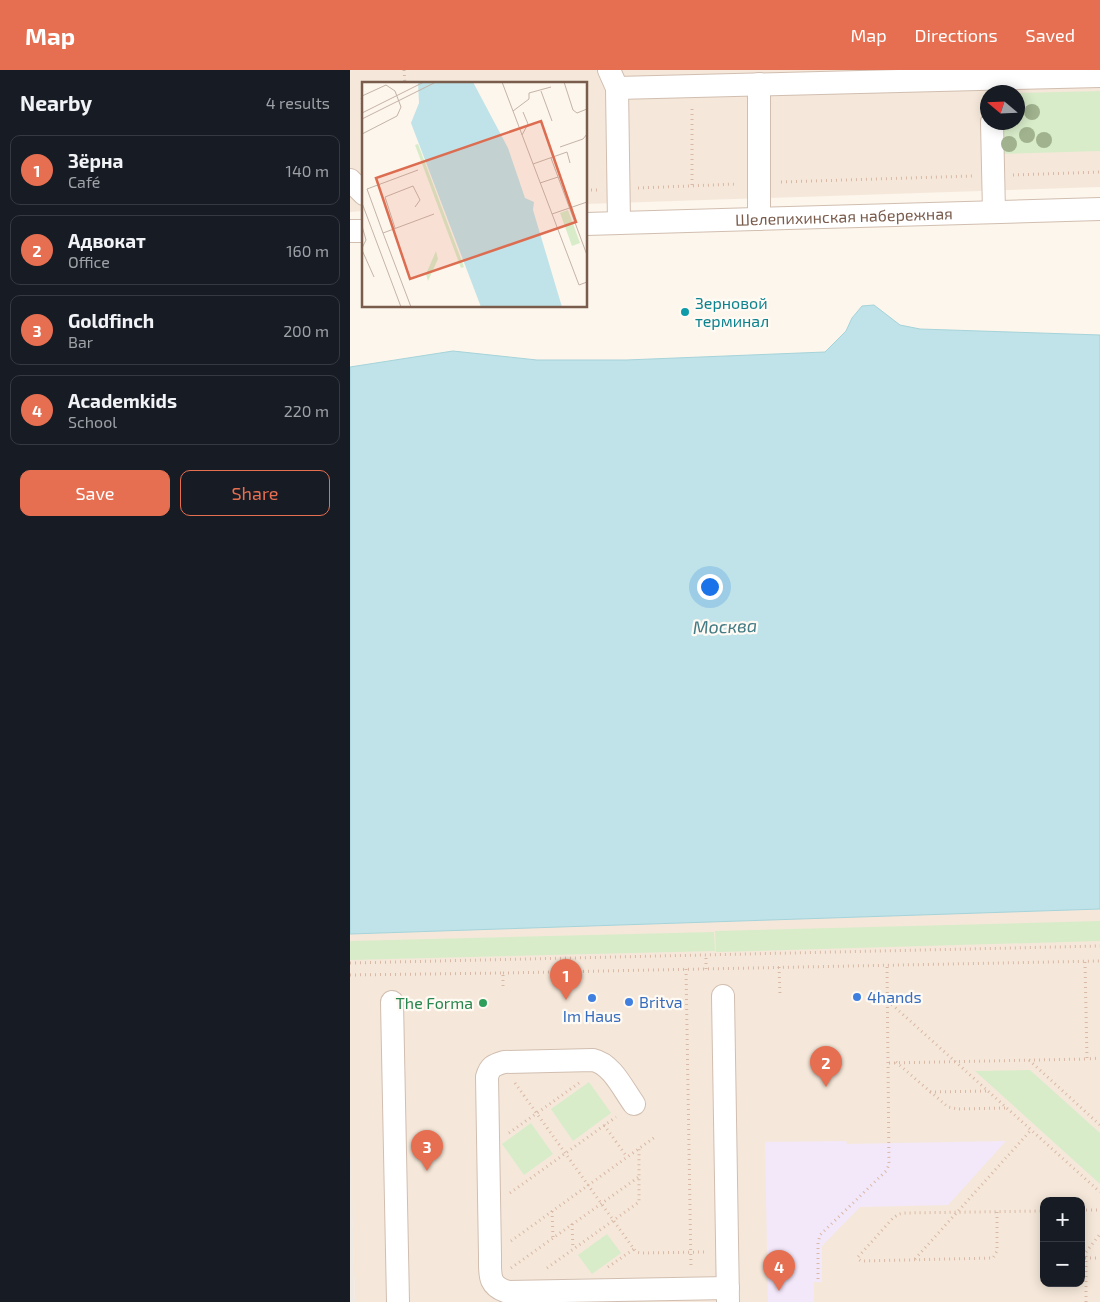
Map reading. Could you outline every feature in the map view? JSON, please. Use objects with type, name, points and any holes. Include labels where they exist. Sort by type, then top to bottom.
[{"type":"street","points":[[618,223],[613,79],[692,86],[1100,76]]},
{"type":"street","points":[[758,84],[759,219]]},
{"type":"street","points":[[992,130],[994,212]]},
{"type":"street","points":[[350,180],[362,192]]},
{"type":"street","name":"Шелепихинская набережная","points":[[588,224],[1100,209]]},
{"type":"street","points":[[634,1104],[604,1065],[592,1060],[501,1063],[494,1065],[488,1070],[490,1276],[492,1282],[499,1289],[508,1292],[692,1289],[728,1295],[722,996]]},
{"type":"street","points":[[392,1002],[398,1302]]},
{"type":"path","points":[[692,86],[692,185]]},
{"type":"path","points":[[588,190],[1100,172]]},
{"type":"path","points":[[350,964],[1100,946]]},
{"type":"path","points":[[706,955],[706,969]]},
{"type":"path","points":[[350,976],[1100,961]]},
{"type":"path","points":[[1085,962],[1087,1059]]},
{"type":"path","points":[[818,1279],[818,1243],[820,1235],[890,1165],[887,965]]},
{"type":"path","points":[[779,967],[780,995]]},
{"type":"path","points":[[686,969],[692,1289]]},
{"type":"path","points":[[503,973],[503,990]]},
{"type":"path","points":[[888,1000],[1100,1192]]},
{"type":"path","points":[[889,1063],[1100,1058]]},
{"type":"path","points":[[1028,1060],[1100,1125]]},
{"type":"path","points":[[896,1062],[943,1104],[952,1109],[1007,1108]]},
{"type":"path","points":[[501,1063],[636,1252],[727,1252]]},
{"type":"path","points":[[488,1148],[604,1065]]},
{"type":"path","points":[[930,1092],[988,1091]]},
{"type":"path","points":[[489,1208],[634,1104]]},
{"type":"path","points":[[604,1125],[627,1157]]},
{"type":"path","points":[[915,1260],[1032,1130]]},
{"type":"path","points":[[490,1256],[655,1137]]},
{"type":"path","points":[[543,1271],[639,1202],[639,1148]]},
{"type":"path","points":[[492,1282],[640,1176]]},
{"type":"path","points":[[1085,1210],[1100,1210]]},
{"type":"path","points":[[552,1211],[553,1238]]},
{"type":"path","points":[[997,1212],[997,1252],[993,1258],[861,1261],[858,1258],[893,1218],[899,1214],[1040,1211]]},
{"type":"path","points":[[572,1224],[573,1250]]},
{"type":"path","points":[[1086,1302],[1085,1258],[1087,1248],[1100,1234]]},
{"type":"path","points":[[1085,1258],[1100,1258]]},
{"type":"shaded area","points":[[350,70],[1100,70],[1100,187],[588,204],[588,82],[362,82],[362,211],[350,212]]},
{"type":"shaded area","points":[[1100,909],[1100,1302],[355,1302],[350,1158],[350,934]]},
{"type":"shaded area","points":[[846,1141],[847,1144],[1006,1141],[948,1205],[860,1207],[822,1246],[822,1282],[814,1282],[814,1302],[768,1302],[765,1142]]},
{"type":"shaded area","points":[[351,1159],[355,1302],[350,1302]]},
{"type":"green space","points":[[1100,91],[1100,151],[1003,154],[1002,130],[1025,130],[1025,93]]},
{"type":"green space","points":[[1100,921],[1100,941],[716,952],[715,931]]},
{"type":"green space","points":[[714,932],[715,951],[350,960],[350,941]]},
{"type":"green space","points":[[1030,1070],[1100,1133],[1100,1184],[975,1071]]},
{"type":"green space","points":[[589,1082],[611,1113],[573,1141],[551,1109]]},
{"type":"green space","points":[[531,1123],[553,1154],[524,1175],[502,1144]]},
{"type":"green space","points":[[607,1234],[621,1253],[592,1274],[578,1255]]},
{"type":"water","name":"Москва","points":[[874,305],[900,325],[920,329],[1100,335],[1100,909],[350,934],[350,367],[453,351],[537,360],[626,360],[825,352],[846,331],[852,318],[862,306]]},
{"type":"place","name":"Зерновой терминал","points":[[685,312]]},
{"type":"place","name":"4hands","points":[[857,997]]},
{"type":"place","name":"Im Haus","points":[[592,998]]},
{"type":"place","name":"Зёрна","points":[[566,1000]]},
{"type":"place","name":"Britva","points":[[629,1002]]},
{"type":"place","name":"The Forma","points":[[483,1003]]},
{"type":"place","name":"Адвокат","points":[[826,1087]]},
{"type":"place","name":"Goldfinch","points":[[427,1171]]},
{"type":"place","name":"Academkids","points":[[779,1291]]}]
